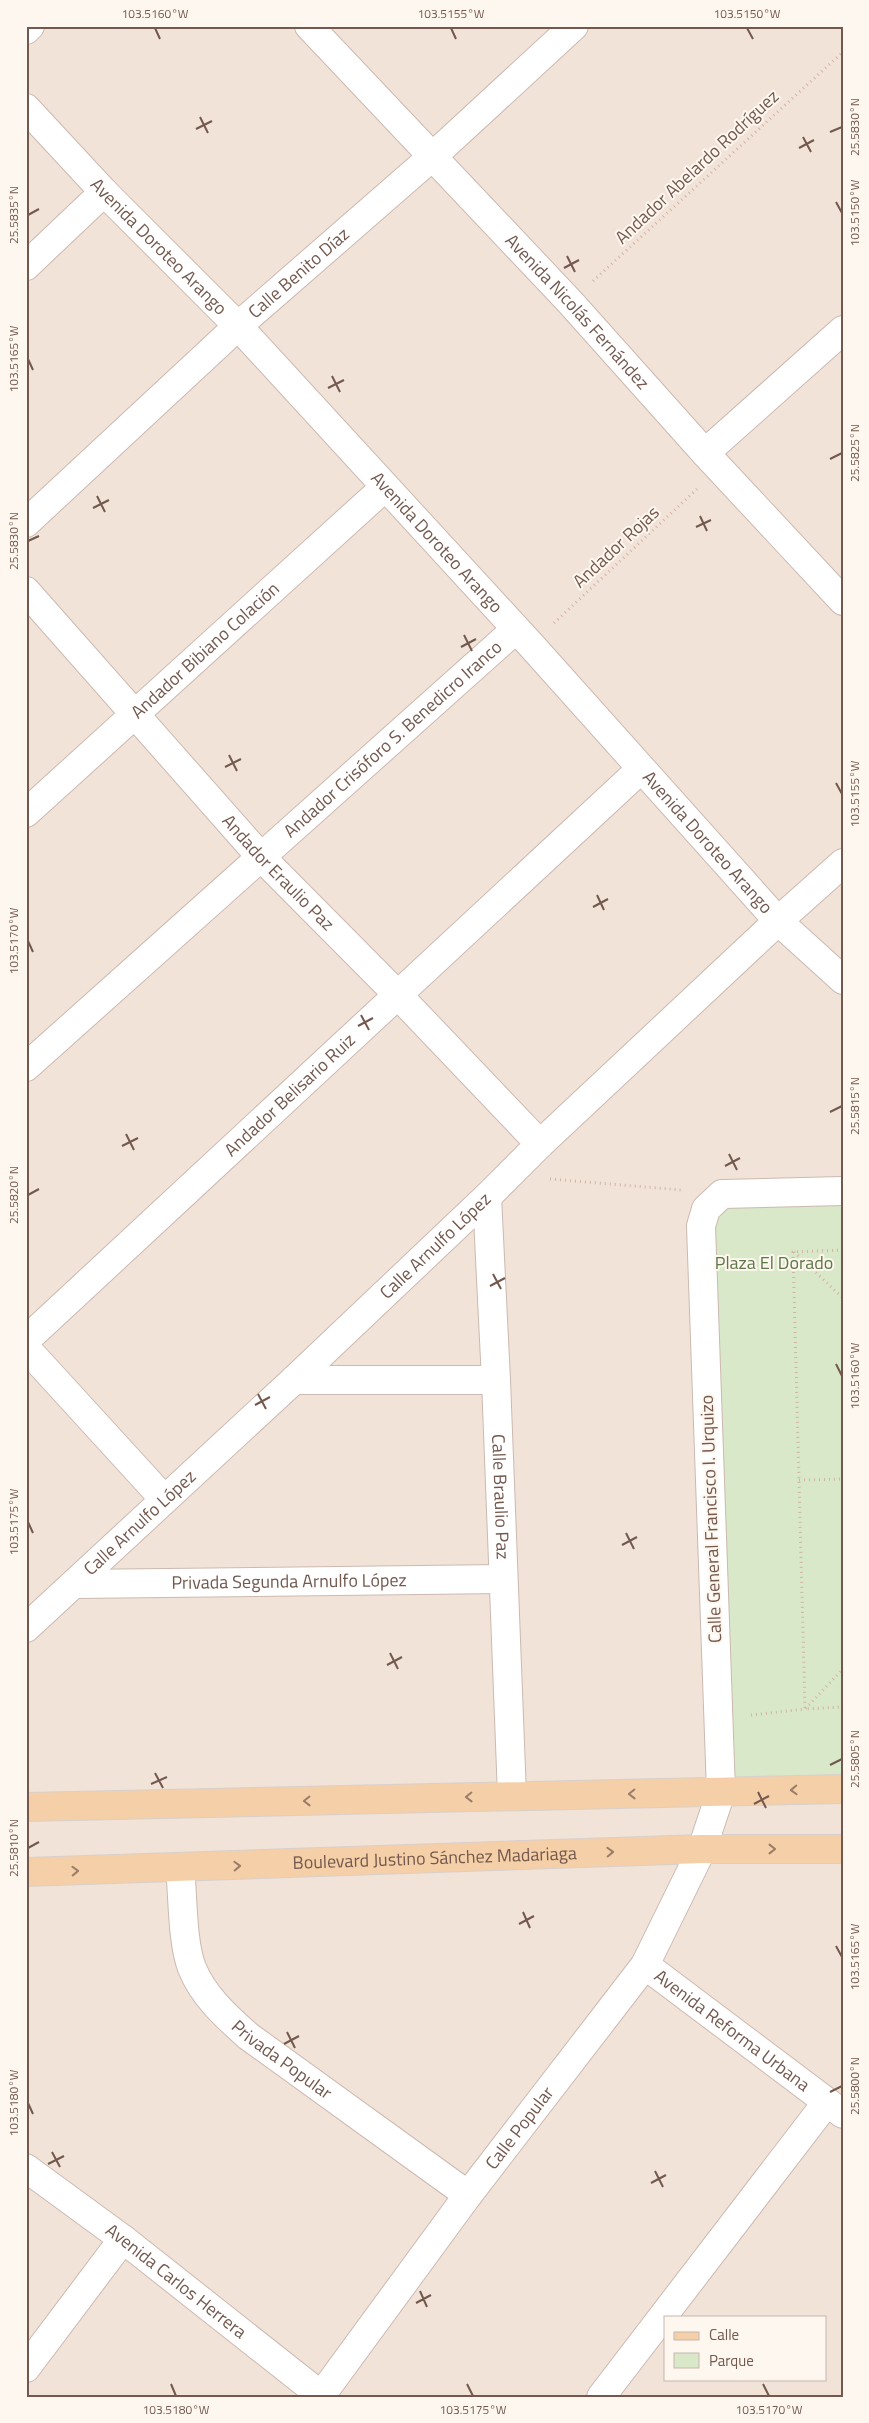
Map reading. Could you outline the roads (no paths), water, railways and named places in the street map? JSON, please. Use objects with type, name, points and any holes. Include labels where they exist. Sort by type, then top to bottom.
[{"type":"main road","points":[[26,1807],[843,1789]]},
{"type":"main road","name":"Boulevard Justino Sánchez Madariaga","points":[[26,1872],[702,1849],[843,1849]]},
{"type":"street","points":[[26,30],[30,26]]},
{"type":"street","name":"Avenida Nicolás Fernández","points":[[309,26],[570,302],[712,461],[843,601]]},
{"type":"street","name":"Calle Benito Díaz","points":[[26,523],[238,326],[433,156],[574,26]]},
{"type":"street","name":"Avenida Doroteo Arango","points":[[26,108],[104,192],[238,326],[384,488],[523,637],[778,921],[843,980]]},
{"type":"street","points":[[26,266],[104,192]]},
{"type":"street","points":[[712,461],[843,330]]},
{"type":"street","name":"Andador Bibiano Colación","points":[[26,813],[384,488]]},
{"type":"street","name":"Andador Eraulio Paz","points":[[26,591],[260,856],[397,994],[540,1144]]},
{"type":"street","name":"Andador Crisóforo S. Benedicro Iranco","points":[[26,1067],[260,856],[523,637]]},
{"type":"street","name":"Andador Belisario Ruiz","points":[[26,1340],[641,769]]},
{"type":"street","name":"Calle Arnulfo López","points":[[26,1628],[76,1584],[164,1499],[294,1380],[510,1176],[540,1144],[778,921],[843,863]]},
{"type":"street","name":"Calle General Francisco I. Urquizo","points":[[702,1849],[721,1792],[701,1226],[706,1209],[722,1194],[843,1192]]},
{"type":"street","name":"Calle Braulio Paz","points":[[487,1197],[512,1796]]},
{"type":"street","points":[[26,1348],[164,1499]]},
{"type":"street","points":[[294,1380],[496,1380]]},
{"type":"street","name":"Privada Segunda Arnulfo López","points":[[76,1584],[503,1579]]},
{"type":"street","name":"Calle Popular","points":[[321,2396],[468,2196],[645,1965],[702,1849]]},
{"type":"street","name":"Privada Popular","points":[[180,1868],[188,1950],[192,1968],[219,2010],[248,2036],[468,2196]]},
{"type":"street","name":"Avenida Reforma Urbana","points":[[645,1965],[835,2108]]},
{"type":"street","points":[[667,2316],[835,2108]]},
{"type":"street","name":"Avenida Carlos Herrera","points":[[26,2168],[123,2239],[321,2396]]},
{"type":"street","points":[[26,2368],[123,2239]]},
{"type":"street","points":[[602,2397],[664,2320]]},
{"type":"park label","name":"Plaza El Dorado","points":[[774,1263]]}]
